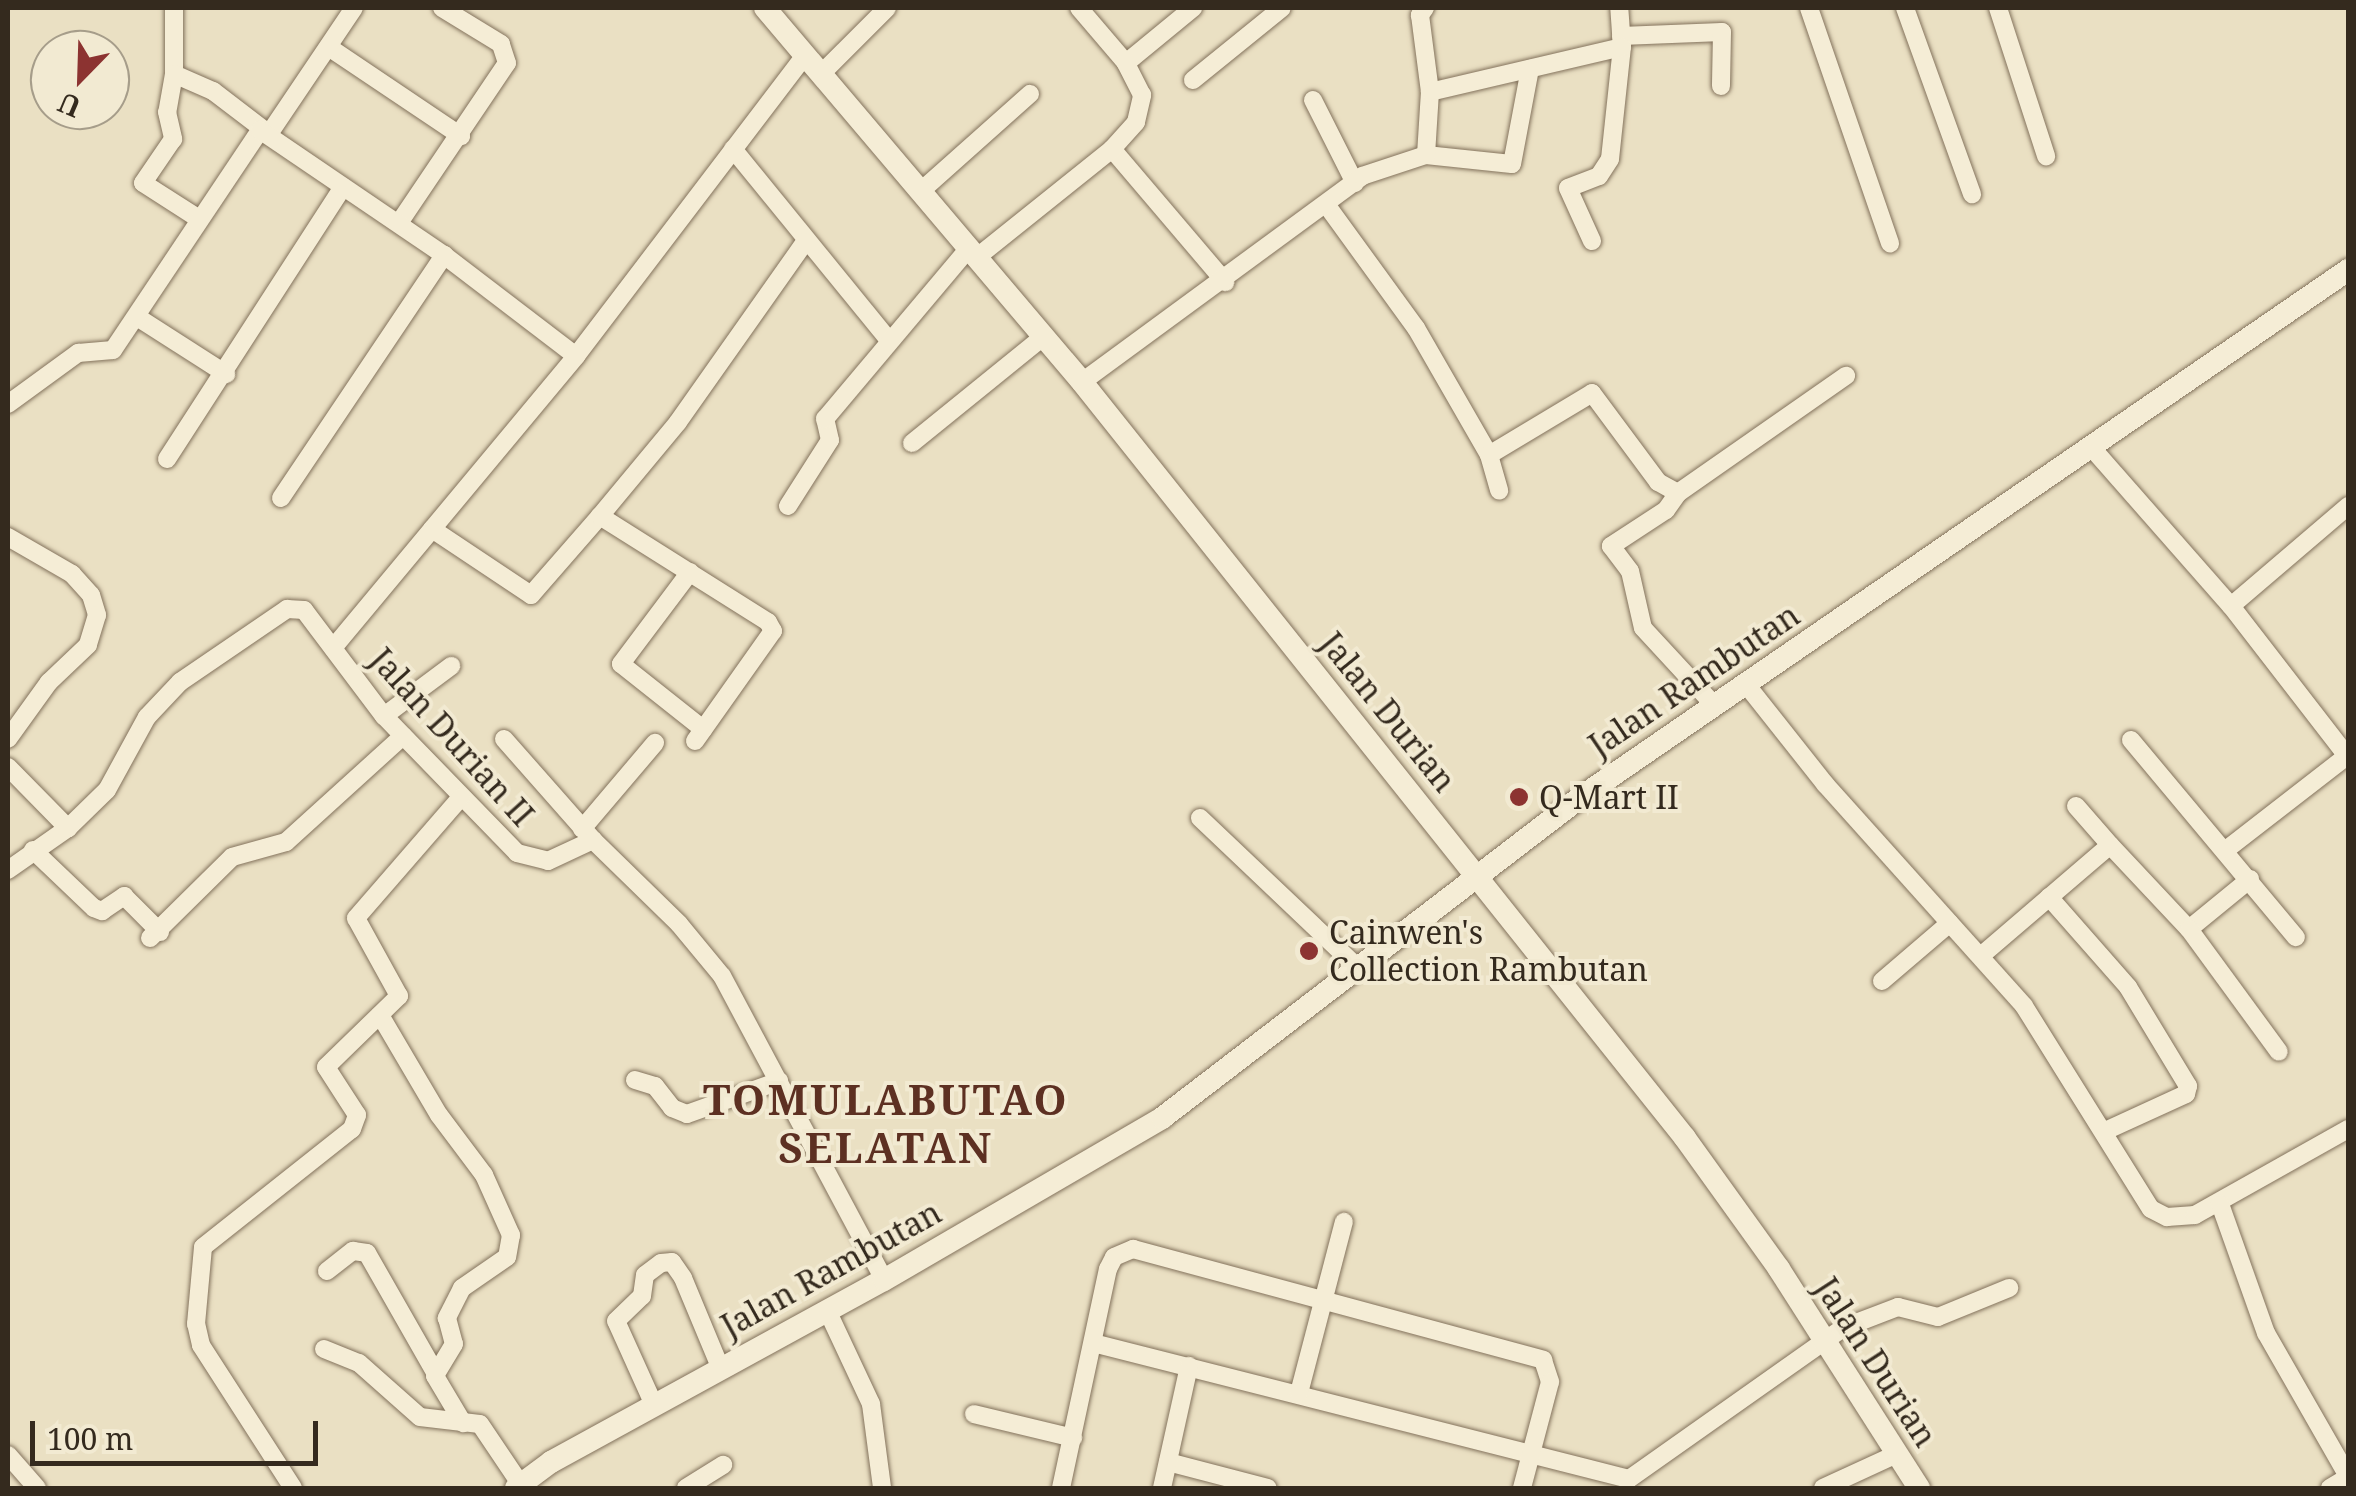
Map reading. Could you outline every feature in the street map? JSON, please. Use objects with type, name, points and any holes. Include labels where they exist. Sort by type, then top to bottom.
[{"type":"street","points":[[174,8],[174,74],[168,112],[172,139],[143,182],[199,219]]},
{"type":"street","points":[[8,404],[78,352],[113,350],[252,136],[267,131],[330,48],[354,8]]},
{"type":"street","points":[[399,223],[462,136],[508,57],[501,44],[442,8]]},
{"type":"street","name":"Jalan Durian","points":[[765,8],[1082,382],[1686,1138],[1918,1488]]},
{"type":"street","points":[[822,73],[886,8]]},
{"type":"street","points":[[788,506],[830,440],[824,419],[888,339],[972,253],[1112,149],[1141,107],[1126,63],[1079,8]]},
{"type":"street","points":[[1126,63],[1194,8]]},
{"type":"street","points":[[1193,80],[1282,8]]},
{"type":"street","points":[[1425,8],[1420,15],[1430,92],[1426,155]]},
{"type":"street","points":[[1592,241],[1568,188],[1599,176],[1610,159],[1621,41],[1619,8]]},
{"type":"street","points":[[1809,8],[1890,243]]},
{"type":"street","points":[[1905,8],[1972,194]]},
{"type":"street","points":[[1998,8],[2046,156]]},
{"type":"street","points":[[1430,92],[1530,69],[1621,41],[1722,32],[1722,86]]},
{"type":"street","points":[[330,48],[462,136]]},
{"type":"street","points":[[333,648],[576,356],[806,55]]},
{"type":"street","points":[[1082,382],[1379,168],[1426,155],[1512,164],[1530,69]]},
{"type":"street","points":[[174,74],[213,91],[343,187],[444,255],[576,356]]},
{"type":"street","points":[[921,191],[1030,94]]},
{"type":"street","points":[[1313,100],[1355,183]]},
{"type":"street","points":[[1112,149],[1225,282]]},
{"type":"street","points":[[733,150],[888,339]]},
{"type":"street","points":[[167,459],[226,374],[343,187]]},
{"type":"street","points":[[1328,207],[1395,295],[1488,456],[1499,491]]},
{"type":"street","points":[[432,528],[531,595],[678,422],[806,242]]},
{"type":"street","points":[[281,498],[444,255]]},
{"type":"street","name":"Jalan Rambutan","points":[[519,1486],[654,1405],[884,1280],[1162,1118],[1476,874],[1745,683],[2348,270]]},
{"type":"street","points":[[137,317],[226,374]]},
{"type":"street","points":[[912,443],[1043,337]]},
{"type":"street","points":[[1714,705],[1642,628],[1630,571],[1612,546],[1666,510],[1678,493],[1846,376]]},
{"type":"street","points":[[1488,456],[1592,392],[1658,482],[1678,493]]},
{"type":"street","points":[[2092,448],[2231,606],[2348,756],[2226,849]]},
{"type":"street","points":[[2231,606],[2348,506]]},
{"type":"street","points":[[600,516],[690,572],[773,631],[699,735],[621,664],[690,572]]},
{"type":"street","points":[[8,537],[72,574],[91,594],[97,615],[88,645],[49,682],[8,739]]},
{"type":"street","name":"Jalan Durian II","points":[[68,828],[122,772],[147,717],[204,663],[292,607],[304,610],[384,716],[528,860],[548,862],[587,834]]},
{"type":"street","points":[[384,716],[451,666]]},
{"type":"street","points":[[1745,683],[1950,923],[1983,954],[2151,1209],[2180,1218],[2220,1204],[2348,1129]]},
{"type":"street","points":[[33,850],[94,908],[102,910],[124,896],[155,935],[232,857],[286,842],[403,736]]},
{"type":"street","points":[[504,739],[587,834],[680,924],[722,976],[884,1280]]},
{"type":"street","points":[[2131,740],[2296,937]]},
{"type":"street","points":[[587,834],[654,743]]},
{"type":"street","points":[[8,767],[68,828],[8,870]]},
{"type":"street","points":[[293,1488],[200,1345],[196,1324],[203,1248],[352,1129],[356,1115],[326,1067],[396,1002],[398,990],[356,918],[461,796]]},
{"type":"street","points":[[2076,806],[2189,929],[2279,1052]]},
{"type":"street","points":[[1200,818],[1358,969]]},
{"type":"street","points":[[1983,954],[2110,844]]},
{"type":"street","points":[[2189,929],[2250,879]]},
{"type":"street","points":[[2049,898],[2128,988],[2188,1086],[2186,1094],[2103,1132]]},
{"type":"street","points":[[1882,981],[1950,923]]},
{"type":"street","points":[[380,1015],[439,1115],[484,1175],[510,1235],[507,1256],[473,1277],[450,1310],[454,1344],[435,1372]]},
{"type":"street","points":[[635,1080],[655,1086],[672,1108],[687,1114],[779,1082]]},
{"type":"street","points":[[2220,1204],[2274,1349],[2348,1476],[2330,1488]]},
{"type":"street","points":[[1299,1393],[1344,1222]]},
{"type":"street","points":[[1061,1488],[1108,1268],[1114,1257],[1133,1249],[1542,1360],[1550,1382],[1522,1488]]},
{"type":"street","points":[[327,1271],[354,1251],[368,1253],[463,1423]]},
{"type":"street","points":[[654,1405],[616,1321],[642,1296],[645,1275],[661,1263],[672,1262],[683,1278],[720,1368]]},
{"type":"street","points":[[1093,1343],[1299,1393],[1628,1484],[1843,1328],[1891,1308],[1938,1317],[2009,1288]]},
{"type":"street","points":[[827,1310],[871,1404],[882,1488]]},
{"type":"street","points":[[324,1349],[359,1362],[420,1416],[480,1424],[493,1438],[519,1486]]},
{"type":"street","points":[[1162,1488],[1189,1366]]},
{"type":"street","points":[[974,1414],[1073,1438]]},
{"type":"street","points":[[1823,1488],[1897,1454]]},
{"type":"street","points":[[8,1455],[37,1488]]},
{"type":"street","points":[[1168,1462],[1262,1488]]},
{"type":"street","points":[[686,1488],[723,1465]]},
{"type":"place","name":"Q-Mart II","points":[[1519,797]]},
{"type":"place","name":"Cainwen's Collection Rambutan","points":[[1309,951]]},
{"type":"district","name":"TOMULABUTAO SELATAN","points":[[886,1123]]}]
